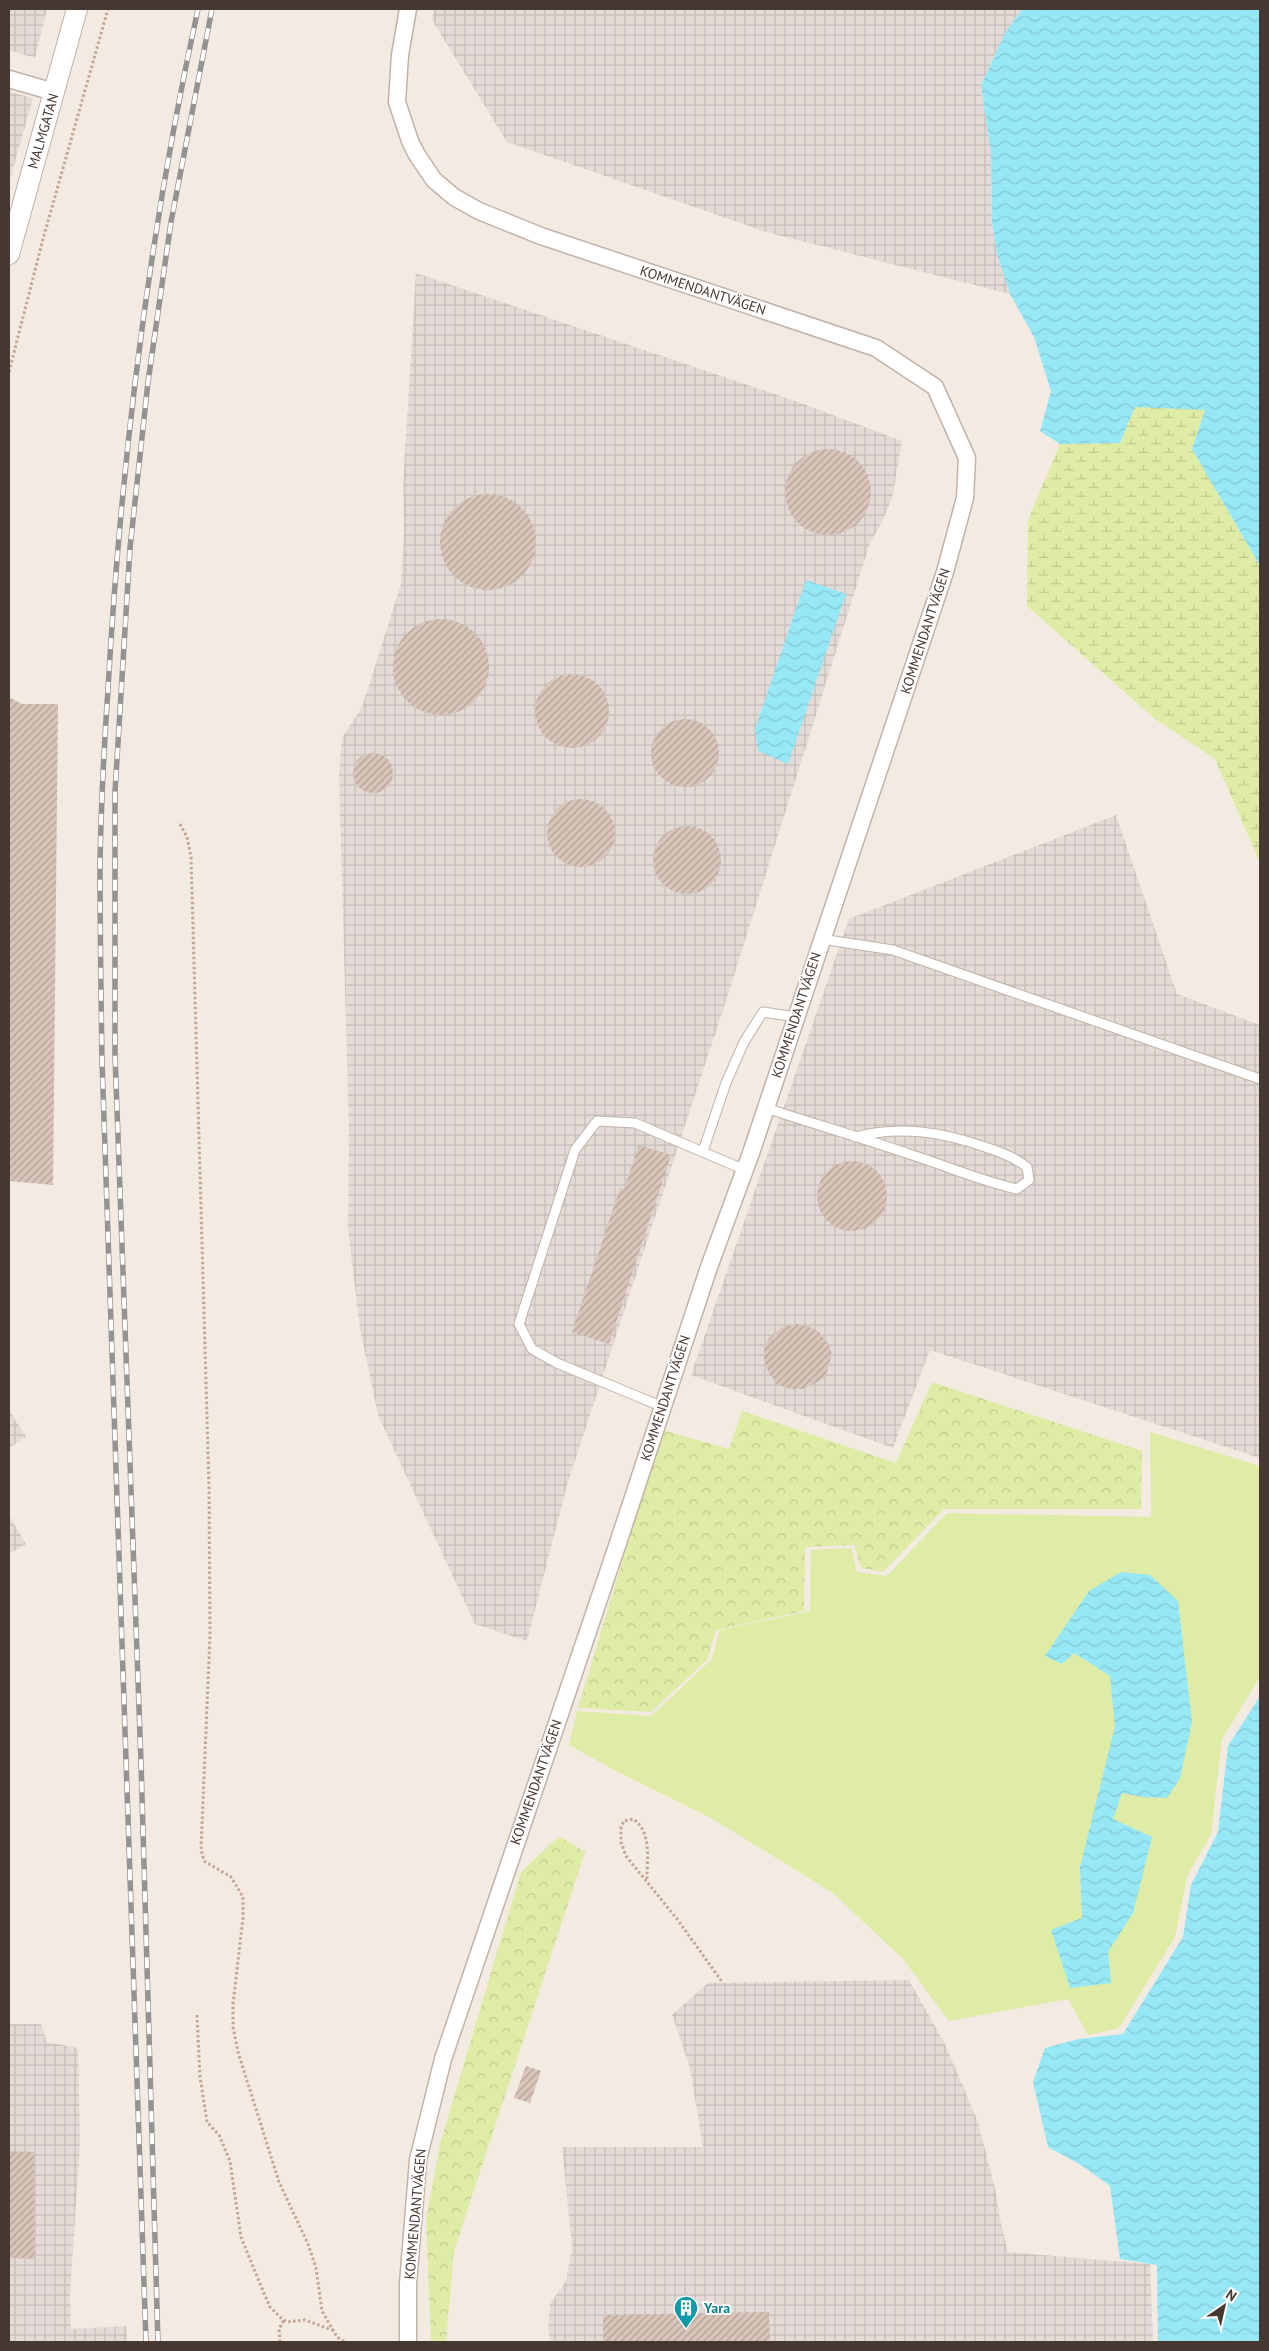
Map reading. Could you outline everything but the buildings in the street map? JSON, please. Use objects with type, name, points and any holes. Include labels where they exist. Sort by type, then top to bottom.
[{"type":"street","name":"MALMGATAN","points":[[9,254],[77,9]]},
{"type":"street","name":"KOMMENDANTVÄGEN","points":[[408,9],[400,55],[397,102],[410,141],[417,155],[434,180],[454,197],[479,211],[541,236],[876,348],[935,387],[966,458],[965,498],[945,572],[766,1108],[709,1267],[440,2068],[418,2160],[408,2284],[408,2342]]},
{"type":"street","points":[[9,79],[54,92]]},
{"type":"lane","points":[[822,939],[894,950],[1260,1079]]},
{"type":"lane","points":[[702,1151],[726,1083],[744,1042],[763,1012],[796,1017]]},
{"type":"lane","points":[[766,1108],[855,1137],[912,1155],[988,1183],[1017,1189],[1029,1180],[1027,1167],[1015,1157],[960,1138],[927,1131],[900,1130],[876,1132],[855,1137]]},
{"type":"lane","points":[[662,1407],[627,1394],[557,1363],[532,1349],[519,1324],[575,1150],[597,1121],[635,1123],[745,1170]]},
{"type":"path","points":[[9,372],[43,239],[108,9]]},
{"type":"path","points":[[180,824],[187,837],[191,857],[209,1488],[210,1636],[201,1849],[204,1861],[231,1877],[242,1897],[243,1918],[234,2004],[235,2035],[267,2148],[292,2214],[308,2244],[320,2281],[322,2310],[337,2337],[345,2342]]},
{"type":"path","points":[[647,1879],[648,1856],[645,1834],[639,1823],[633,1819],[624,1821],[620,1827],[621,1842],[626,1856],[647,1879],[723,1983]]},
{"type":"path","points":[[197,2015],[200,2077],[207,2122],[219,2135],[230,2161],[241,2238],[270,2307],[288,2322],[305,2320],[333,2330]]},
{"type":"path","points":[[280,2342],[278,2329],[284,2320]]},
{"type":"shaded area","points":[[9,9],[47,9],[35,58],[9,50]]},
{"type":"shaded area","points":[[434,9],[1022,9],[1005,33],[981,85],[991,154],[992,223],[997,254],[1010,294],[766,232],[507,142],[432,20]]},
{"type":"shaded area","points":[[9,92],[33,98],[9,183]]},
{"type":"shaded area","points":[[416,273],[801,403],[902,441],[892,498],[882,522],[870,543],[725,1004],[567,1485],[527,1641],[475,1624],[378,1415],[360,1329],[348,1229],[349,1131],[339,775],[342,738],[362,707],[401,584],[404,531],[403,486]]},
{"type":"shaded area","points":[[1116,815],[1177,994],[1260,1025],[1260,1458],[930,1350],[893,1448],[691,1375],[849,919]]},
{"type":"shaded area","points":[[9,1410],[26,1437],[9,1448]]},
{"type":"shaded area","points":[[9,1515],[26,1544],[9,1554]]},
{"type":"shaded area","points":[[909,1980],[946,2046],[978,2122],[995,2188],[1008,2252],[1150,2264],[1153,2342],[550,2342],[548,2327],[550,2304],[566,2281],[572,2247],[562,2147],[703,2147],[690,2068],[672,2015],[708,1983]]},
{"type":"shaded area","points":[[9,2024],[41,2024],[47,2042],[78,2048],[80,2142],[70,2295],[71,2329],[127,2326],[127,2342],[9,2342]]},
{"type":"green space","points":[[1135,406],[1206,410],[1192,449],[1260,566],[1260,863],[1215,759],[1154,718],[1027,606],[1028,520],[1060,444],[1120,443]]},
{"type":"green space","points":[[932,1382],[1142,1451],[1141,1509],[944,1509],[883,1572],[861,1568],[854,1545],[805,1547],[804,1611],[716,1630],[707,1660],[651,1712],[578,1708],[662,1430],[729,1449],[742,1411],[896,1463]]},
{"type":"green space","points":[[1150,1432],[1260,1466],[1260,1677],[1222,1739],[1211,1834],[1187,1877],[1175,1937],[1119,2028],[1088,2035],[1068,1999],[949,2021],[904,1960],[833,1893],[711,1818],[618,1772],[569,1745],[577,1711],[651,1716],[712,1659],[720,1630],[810,1611],[811,1550],[851,1548],[857,1572],[887,1576],[947,1513],[1151,1517]]},
{"type":"green space","points":[[559,1836],[585,1852],[454,2251],[446,2342],[431,2342],[426,2220],[440,2144],[521,1872]]},
{"type":"water","points":[[1022,9],[1260,9],[1260,566],[1192,449],[1205,410],[1135,407],[1120,443],[1060,444],[1040,431],[1051,391],[1034,337],[1010,294],[997,254],[992,223],[991,154],[981,85],[1005,33]]},
{"type":"water","points":[[806,580],[846,594],[788,764],[758,751],[755,729]]},
{"type":"water","points":[[1121,1572],[1150,1575],[1178,1601],[1192,1722],[1180,1778],[1167,1798],[1142,1797],[1122,1793],[1113,1819],[1152,1837],[1133,1913],[1108,1952],[1111,1983],[1070,1988],[1051,1930],[1082,1918],[1080,1867],[1115,1726],[1110,1676],[1074,1653],[1062,1664],[1045,1656],[1089,1591]]},
{"type":"water","points":[[1260,1696],[1260,2342],[1158,2342],[1157,2265],[1120,2259],[1110,2186],[1081,2165],[1048,2147],[1033,2082],[1045,2048],[1079,2039],[1123,2034],[1183,1937],[1191,1885],[1218,1832],[1228,1746]]},
{"type":"railway","points":[[146,2342],[102,1061],[100,842],[114,603],[129,432],[151,262],[165,178],[198,9]]},
{"type":"railway","points":[[158,2342],[141,1762],[115,1055],[115,792],[130,548],[148,382],[171,222],[212,9]]},
{"type":"place","name":"Yara","points":[[686,2329]]}]
